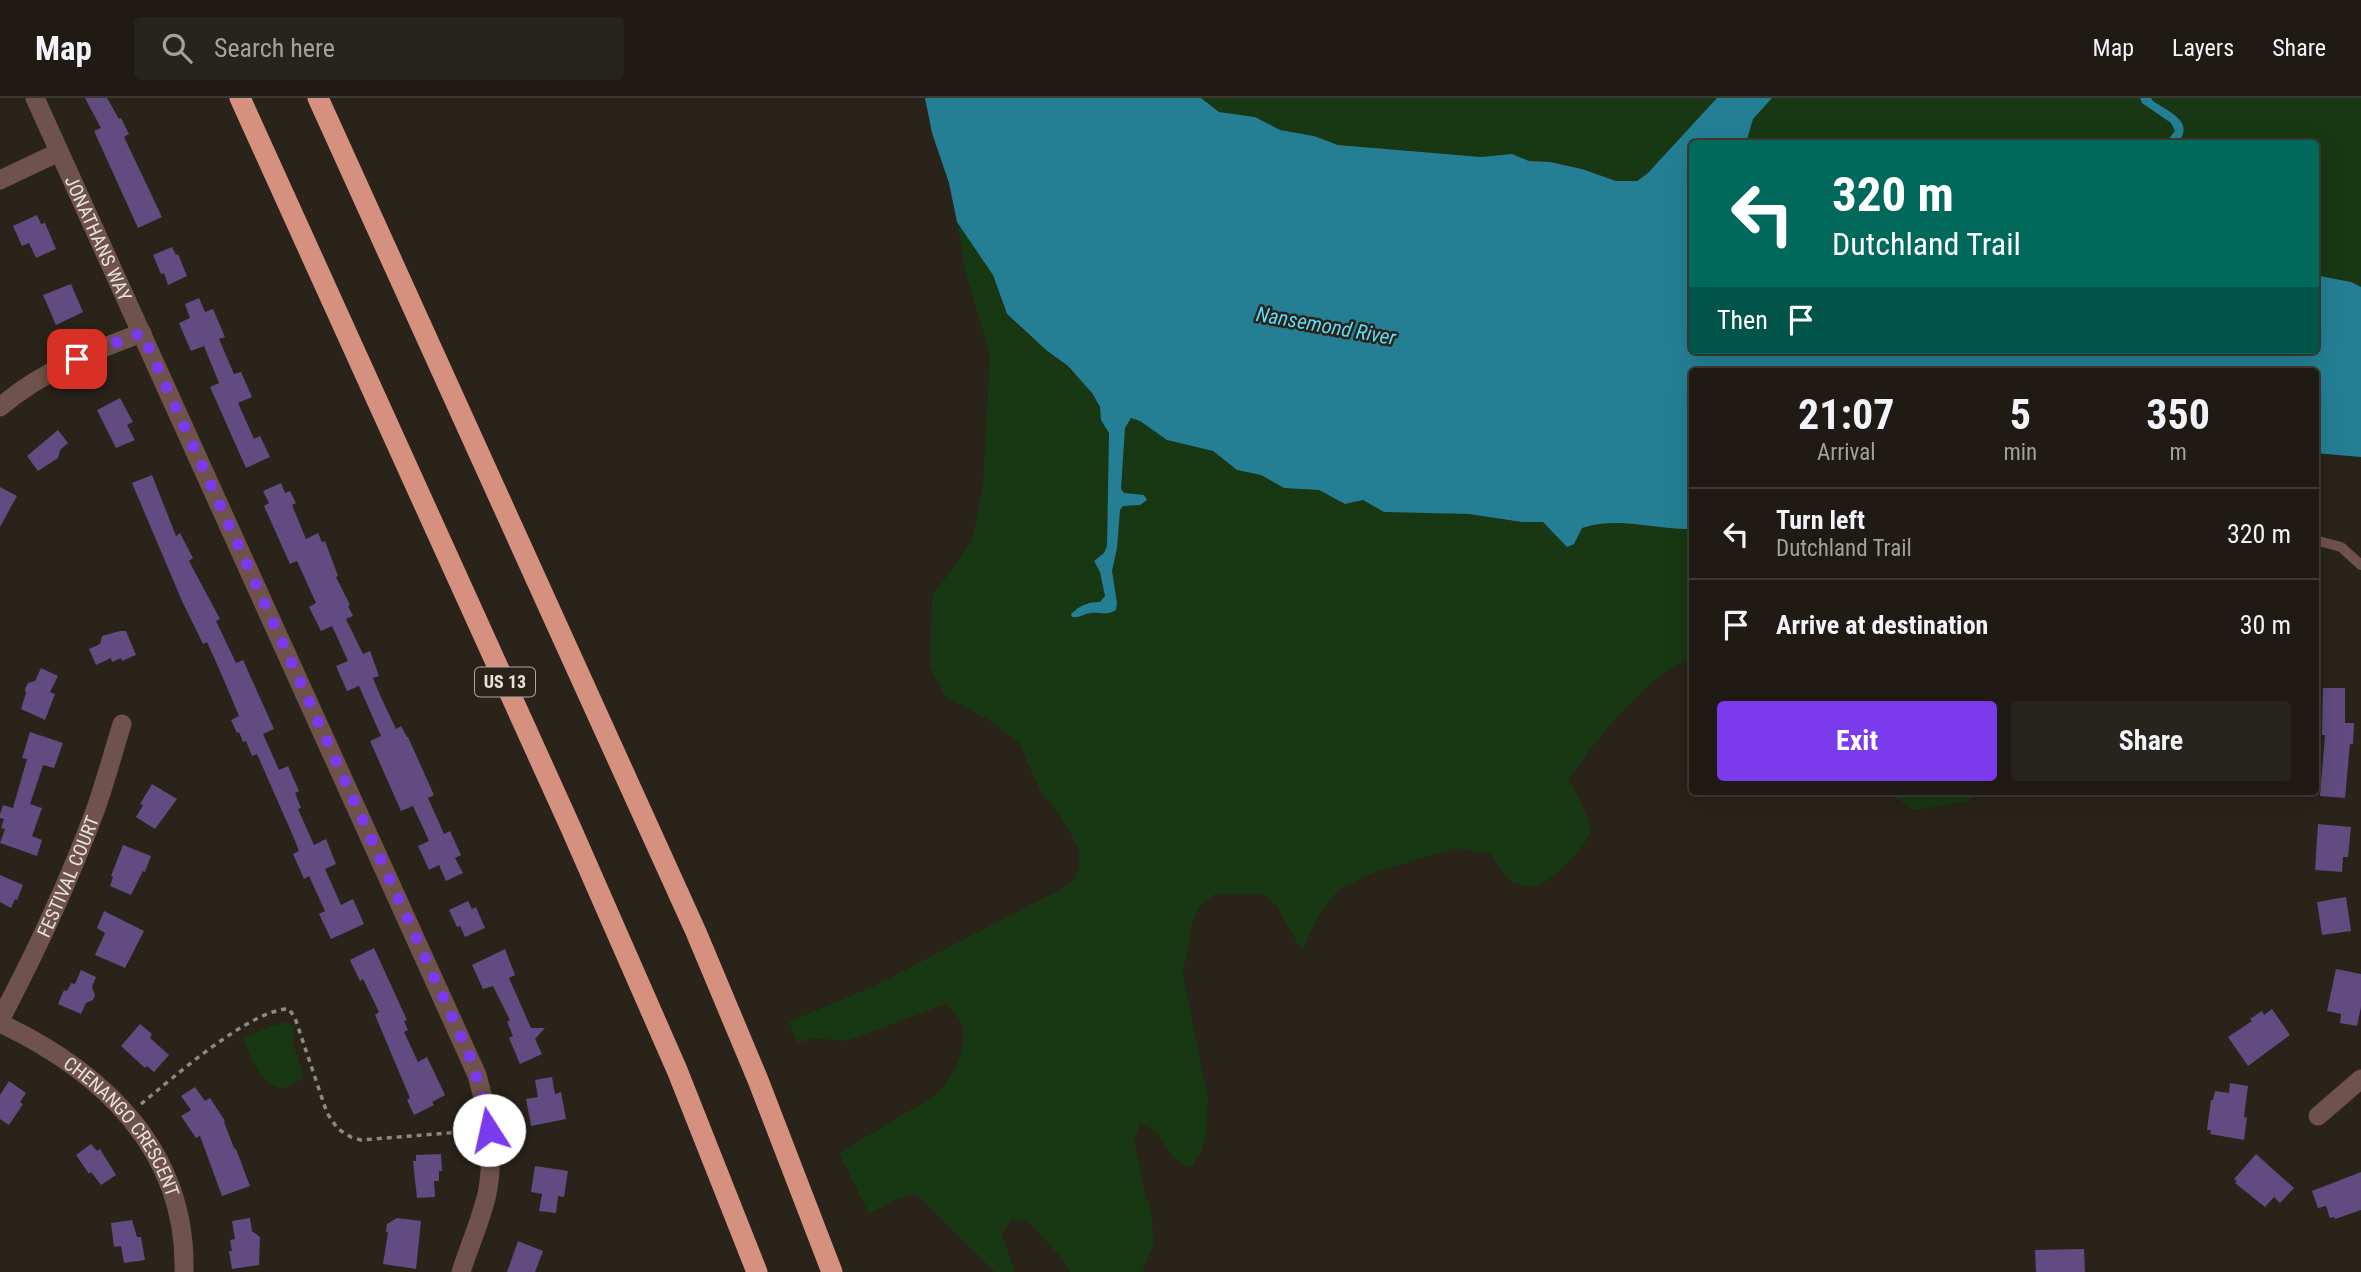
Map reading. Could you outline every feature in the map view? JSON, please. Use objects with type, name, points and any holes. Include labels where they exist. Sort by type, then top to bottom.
[{"type":"highway","name":"US 13","points":[[240,98],[570,826],[677,1070],[757,1272]]},
{"type":"highway","points":[[318,98],[696,932],[758,1080],[832,1272]]},
{"type":"street","name":"JONATHANS WAY","points":[[35,98],[468,1052],[483,1096],[490,1157],[487,1194],[461,1272]]},
{"type":"street","points":[[0,180],[59,152]]},
{"type":"street","points":[[0,407],[54,371],[101,348],[142,333]]},
{"type":"street","name":"FESTIVAL COURT","points":[[0,1022],[30,964],[60,896],[95,810],[122,724]]},
{"type":"street","name":"CHENANGO CRESCENT","points":[[0,1022],[34,1039],[91,1078],[144,1134],[161,1162],[175,1196],[183,1232],[184,1272]]},
{"type":"street","points":[[2318,1116],[2361,1079]]},
{"type":"lane","points":[[2319,541],[2341,547],[2361,565]]},
{"type":"path","points":[[127,1114],[220,1042],[263,1015],[276,1009],[289,1009],[295,1018],[327,1113],[338,1129],[351,1137],[361,1140],[489,1130]]},
{"type":"green space","points":[[1201,98],[1717,98],[1647,174],[1637,181],[1616,181],[1582,169],[1550,162],[1529,161],[1512,155],[1481,157],[1338,145],[1314,136],[1280,130],[1255,117],[1219,112]]},
{"type":"green space","points":[[1772,98],[2140,98],[2142,103],[2171,124],[2175,131],[2168,140],[1747,140],[1752,119]]},
{"type":"green space","points":[[2151,98],[2361,98],[2361,287],[2351,282],[2319,276],[2319,140],[2179,140],[2184,129],[2178,118]]},
{"type":"green space","points":[[957,222],[989,269],[1006,312],[1083,383],[1095,399],[1109,433],[1107,546],[1104,553],[1094,561],[1100,572],[1105,596],[1100,602],[1086,602],[1079,618],[1090,613],[1108,614],[1117,603],[1112,571],[1120,510],[1123,506],[1140,505],[1144,495],[1124,493],[1121,489],[1125,428],[1130,418],[1140,421],[1167,440],[1213,451],[1237,470],[1261,475],[1284,488],[1318,490],[1345,504],[1363,500],[1384,512],[1469,514],[1522,522],[1543,522],[1574,543],[1582,528],[1611,523],[1689,529],[1689,659],[1656,679],[1640,694],[1609,727],[1569,778],[1585,811],[1590,830],[1583,846],[1548,880],[1532,887],[1510,881],[1490,854],[1455,848],[1370,874],[1338,890],[1317,919],[1302,951],[1276,905],[1263,894],[1215,894],[1201,905],[1193,920],[1183,973],[1208,1099],[1206,1136],[1201,1153],[1190,1168],[1175,1159],[1155,1131],[1140,1124],[1134,1140],[1151,1209],[1154,1245],[1142,1272],[1070,1272],[1063,1260],[1028,1221],[1011,1220],[1002,1235],[1015,1272],[995,1272],[916,1194],[899,1198],[869,1214],[839,1153],[936,1095],[955,1069],[962,1047],[962,1026],[956,1014],[946,1004],[847,1041],[811,1038],[798,1043],[789,1022],[872,987],[1059,890],[1074,880],[1079,864],[1078,847],[1061,817],[1040,790],[1019,743],[992,722],[945,696],[930,666],[932,596],[972,541],[983,485],[990,354],[965,271]]},
{"type":"green space","points":[[1892,795],[1978,795],[1965,802],[1913,810]]},
{"type":"green space","points":[[288,1022],[295,1035],[292,1041],[303,1074],[301,1080],[282,1089],[262,1076],[243,1039],[271,1026]]},
{"type":"water","name":"Nansemond River","points":[[925,98],[1201,98],[1219,112],[1255,117],[1280,130],[1314,136],[1338,145],[1481,157],[1512,154],[1529,161],[1550,162],[1582,169],[1616,181],[1637,181],[1647,174],[1717,98],[1772,98],[1753,119],[1747,140],[1689,140],[1689,354],[2319,354],[2319,276],[2351,282],[2361,287],[2361,457],[2319,453],[2319,368],[1689,368],[1689,529],[1624,523],[1597,525],[1582,528],[1574,544],[1567,547],[1543,522],[1522,522],[1469,514],[1384,512],[1363,500],[1345,504],[1319,490],[1284,488],[1261,475],[1237,470],[1213,451],[1167,440],[1140,421],[1131,418],[1125,428],[1121,489],[1124,493],[1144,495],[1147,500],[1140,505],[1123,506],[1120,510],[1112,571],[1116,610],[1072,617],[1071,614],[1081,606],[1100,602],[1105,596],[1100,572],[1094,561],[1104,553],[1107,546],[1109,433],[1101,420],[1100,407],[1092,393],[1068,366],[1007,314],[993,275],[957,222],[949,183],[932,133]]},
{"type":"water","points":[[2140,98],[2151,98],[2178,118],[2184,129],[2179,140],[2168,140],[2175,131],[2171,123],[2142,103]]},
{"type":"building","points":[[85,98],[107,98],[119,119],[121,118],[129,134],[124,137],[162,217],[138,228],[94,131],[101,128]]},
{"type":"building","points":[[37,215],[41,224],[45,223],[56,249],[36,258],[29,243],[22,246],[13,226]]},
{"type":"building","points":[[172,247],[176,255],[178,254],[187,276],[168,285],[153,255]]},
{"type":"building","points":[[71,284],[83,312],[56,325],[43,295]]},
{"type":"building","points":[[199,298],[205,312],[213,309],[225,337],[219,339],[234,374],[241,372],[252,397],[238,403],[254,439],[260,436],[270,457],[246,468],[210,387],[219,383],[204,346],[191,351],[179,323],[190,318],[185,304]]},
{"type":"building","points":[[120,398],[133,422],[127,425],[135,440],[116,448],[97,410]]},
{"type":"building","points":[[58,430],[68,443],[60,450],[58,458],[38,471],[27,456]]},
{"type":"building","points":[[152,475],[176,536],[180,533],[193,558],[189,561],[220,619],[216,621],[236,663],[243,660],[274,729],[263,734],[279,770],[288,766],[299,791],[295,793],[301,808],[298,809],[314,845],[326,839],[336,864],[325,869],[341,905],[353,899],[364,924],[331,939],[319,914],[325,911],[309,876],[304,879],[293,854],[299,851],[293,836],[257,754],[252,756],[246,741],[243,742],[231,720],[239,716],[207,642],[203,644],[182,601],[132,483]]},
{"type":"building","points":[[281,483],[285,493],[290,491],[296,503],[292,505],[306,539],[318,533],[322,542],[325,541],[338,576],[336,577],[353,616],[346,619],[363,654],[370,651],[379,676],[373,678],[380,695],[396,729],[401,726],[408,737],[434,795],[428,798],[444,834],[450,831],[461,855],[455,858],[463,873],[446,881],[439,865],[429,870],[418,846],[429,841],[413,806],[401,811],[370,741],[381,736],[359,686],[347,691],[336,666],[348,661],[332,626],[321,631],[309,607],[316,603],[297,561],[290,564],[264,506],[269,503],[263,491]]},
{"type":"building","points":[[0,487],[17,496],[0,527]]},
{"type":"building","points":[[126,631],[136,655],[122,661],[121,658],[112,662],[111,658],[96,665],[89,649],[100,644],[102,636]]},
{"type":"building","points":[[41,668],[58,676],[50,692],[55,694],[45,720],[21,709],[25,689],[28,683],[35,681]]},
{"type":"building","points":[[2323,688],[2345,688],[2345,723],[2354,723],[2345,798],[2320,796],[2325,735],[2322,735]]},
{"type":"building","points":[[30,732],[63,743],[54,768],[43,765],[30,804],[42,808],[32,836],[42,840],[37,856],[0,843],[5,829],[1,828],[4,819],[0,818],[0,814],[3,805],[13,808],[27,759],[22,758]]},
{"type":"building","points":[[152,784],[177,799],[155,829],[136,817]]},
{"type":"building","points":[[2318,824],[2351,827],[2348,857],[2343,857],[2342,872],[2315,870]]},
{"type":"building","points":[[123,845],[151,856],[131,895],[110,886]]},
{"type":"building","points":[[0,875],[23,885],[11,908],[0,902]]},
{"type":"building","points":[[2346,897],[2351,931],[2322,935],[2317,902]]},
{"type":"building","points":[[468,901],[472,909],[476,907],[485,928],[465,937],[449,910]]},
{"type":"building","points":[[104,911],[144,931],[125,968],[95,955],[105,933],[97,928]]},
{"type":"building","points":[[374,948],[407,1020],[404,1021],[408,1030],[404,1032],[418,1062],[427,1057],[445,1095],[432,1102],[434,1105],[414,1115],[407,1100],[410,1098],[375,1015],[379,1012],[350,960]]},
{"type":"building","points":[[505,949],[515,975],[509,978],[531,1028],[545,1028],[535,1039],[542,1054],[520,1064],[509,1038],[513,1036],[507,1022],[510,1020],[493,986],[483,989],[472,965]]},
{"type":"building","points":[[2336,969],[2361,974],[2361,1007],[2357,1026],[2340,1023],[2341,1014],[2327,1011]]},
{"type":"building","points":[[81,970],[96,977],[92,987],[95,995],[93,1000],[86,1003],[81,1014],[58,1004],[64,990],[67,991],[71,983],[75,984]]},
{"type":"building","points":[[2272,1009],[2290,1035],[2248,1066],[2228,1037],[2262,1011],[2264,1015]]},
{"type":"building","points":[[140,1024],[152,1034],[150,1038],[169,1055],[154,1072],[147,1066],[145,1068],[121,1046]]},
{"type":"building","points":[[552,1077],[555,1094],[561,1092],[566,1119],[531,1126],[526,1099],[538,1097],[535,1080]]},
{"type":"building","points":[[9,1081],[26,1093],[20,1102],[23,1104],[9,1125],[0,1119],[0,1095]]},
{"type":"building","points":[[2230,1083],[2248,1086],[2244,1140],[2210,1134],[2211,1130],[2207,1130],[2211,1100],[2215,1091],[2229,1093]]},
{"type":"building","points":[[195,1087],[205,1101],[210,1098],[225,1121],[250,1186],[222,1196],[200,1136],[196,1138],[181,1116],[191,1110],[181,1096]]},
{"type":"building","points":[[91,1144],[97,1151],[100,1149],[116,1175],[101,1185],[91,1172],[89,1174],[76,1155]]},
{"type":"building","points":[[441,1154],[442,1171],[439,1171],[439,1181],[434,1181],[435,1197],[417,1198],[413,1161],[416,1161],[416,1155]]},
{"type":"building","points":[[2256,1154],[2294,1188],[2280,1203],[2274,1197],[2265,1207],[2235,1183],[2237,1181],[2234,1179]]},
{"type":"building","points":[[535,1166],[568,1171],[564,1197],[558,1196],[556,1213],[539,1211],[542,1194],[531,1192]]},
{"type":"building","points":[[2361,1172],[2361,1210],[2335,1219],[2330,1218],[2326,1206],[2318,1208],[2312,1191]]},
{"type":"building","points":[[250,1218],[252,1231],[260,1237],[259,1265],[232,1269],[230,1240],[235,1239],[232,1221]]},
{"type":"building","points":[[397,1218],[421,1221],[416,1269],[383,1264],[387,1224]]},
{"type":"building","points":[[132,1220],[137,1237],[141,1237],[145,1260],[124,1263],[121,1246],[114,1247],[111,1223]]},
{"type":"building","points":[[518,1241],[543,1251],[535,1272],[507,1272]]},
{"type":"building","points":[[2084,1249],[2085,1272],[2036,1272],[2035,1250]]},
{"type":"route","points":[[77,359],[142,333],[468,1052],[477,1075],[489,1130]]}]
